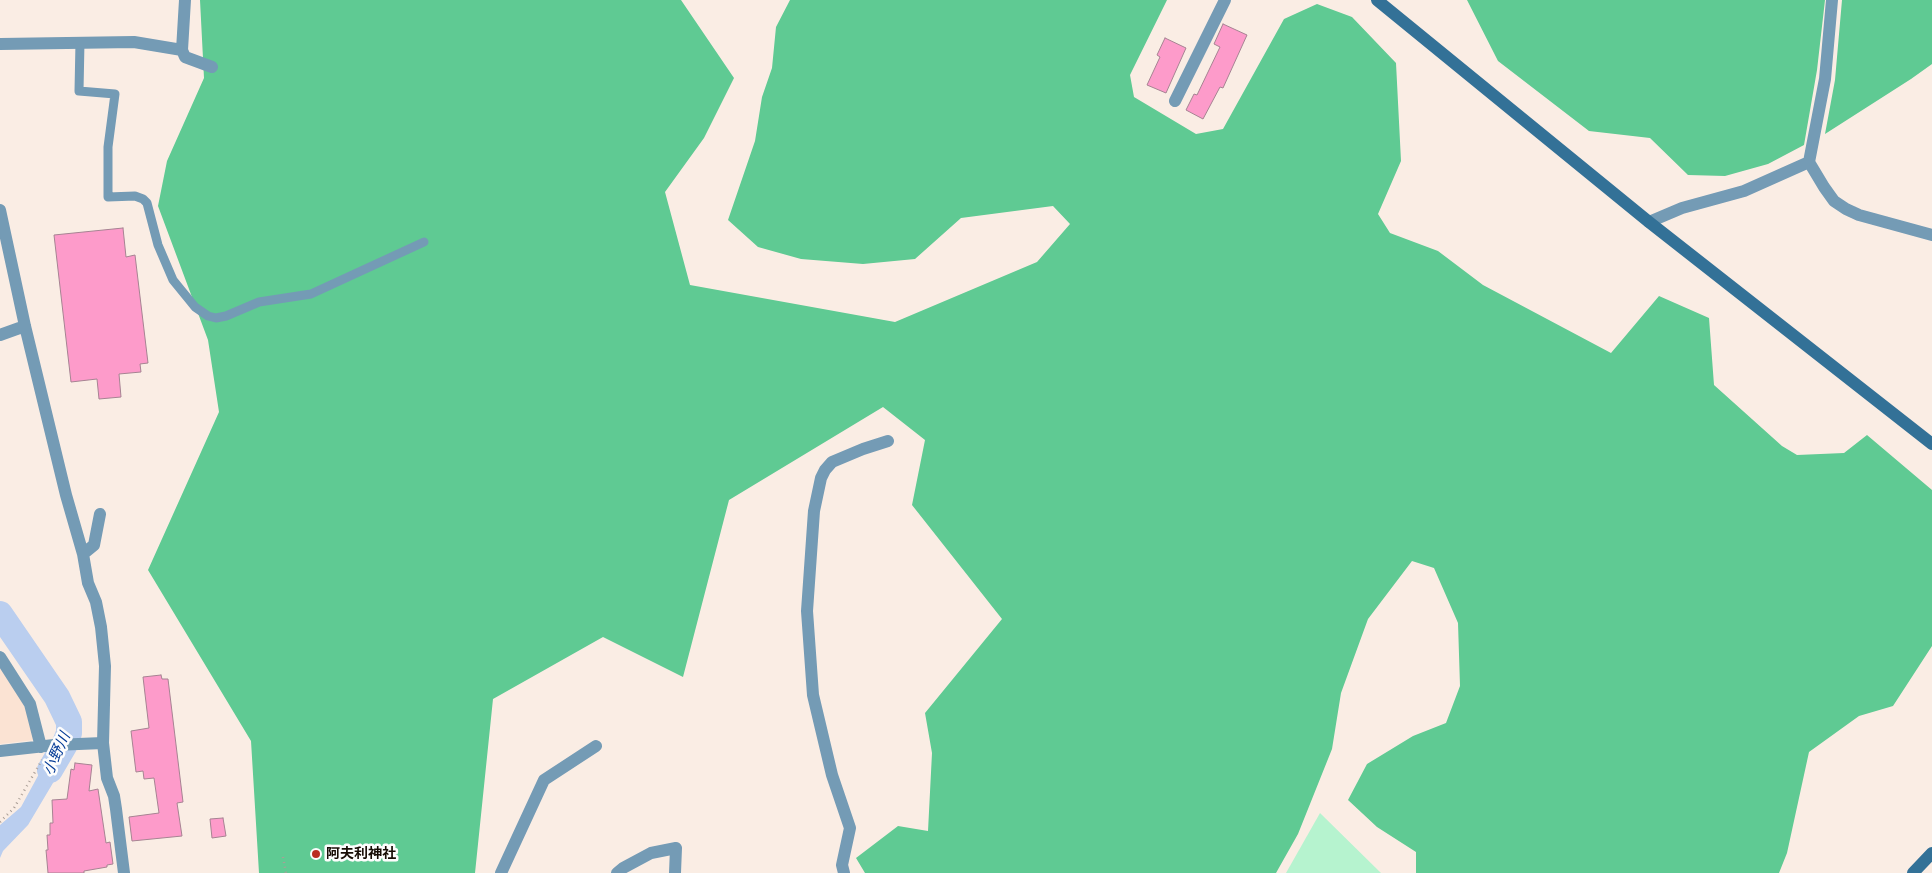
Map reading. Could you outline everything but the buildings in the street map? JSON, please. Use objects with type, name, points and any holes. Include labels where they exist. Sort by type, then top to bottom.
[{"type":"street","points":[[185,0],[182,50],[185,57],[212,66]]},
{"type":"street","points":[[1175,101],[1225,0]]},
{"type":"street","points":[[1377,0],[1649,222],[1932,444]]},
{"type":"street","points":[[1832,0],[1825,78],[1809,162],[1834,201],[1846,209],[1859,215],[1932,235]]},
{"type":"street","points":[[0,44],[134,42],[182,50]]},
{"type":"street","points":[[1649,222],[1682,208],[1744,191],[1809,162]]},
{"type":"street","points":[[0,210],[24,326],[66,496],[83,554],[88,583],[96,602],[105,666],[103,743],[107,778],[114,796],[124,873]]},
{"type":"street","points":[[0,335],[24,326]]},
{"type":"street","points":[[844,873],[842,864],[850,828],[832,774],[812,695],[808,610],[814,510],[821,478],[832,462],[862,449],[888,441]]},
{"type":"street","points":[[83,554],[94,545],[100,514]]},
{"type":"street","points":[[0,657],[30,704],[48,746]]},
{"type":"street","points":[[0,751],[80,743],[103,743]]},
{"type":"street","points":[[501,873],[544,780],[596,746]]},
{"type":"street","points":[[617,873],[652,853],[676,848],[675,873]]},
{"type":"street","points":[[1913,873],[1932,853]]},
{"type":"lane","points":[[80,42],[79,91],[115,94],[108,147],[108,197],[135,196],[143,199],[147,204],[158,245],[173,280],[196,307],[208,316],[216,318],[226,316],[259,302],[311,294],[424,242]]},
{"type":"path","points":[[0,822],[14,808],[26,790],[48,746]]},
{"type":"path","points":[[283,857],[286,873]]},
{"type":"shaded area","points":[[0,663],[27,706],[34,740],[0,744]]},
{"type":"green space","points":[[200,0],[681,0],[734,78],[704,138],[665,192],[690,285],[895,322],[1037,262],[1070,224],[1053,206],[961,218],[915,259],[863,264],[801,259],[758,247],[728,220],[755,141],[762,97],[772,68],[776,27],[790,0],[1167,0],[1130,75],[1134,97],[1196,134],[1223,129],[1284,19],[1317,4],[1352,17],[1396,63],[1401,161],[1378,214],[1390,233],[1438,251],[1483,285],[1611,353],[1659,296],[1709,318],[1714,385],[1782,446],[1797,455],[1844,453],[1867,435],[1932,490],[1932,646],[1893,706],[1859,716],[1809,752],[1787,853],[1779,873],[1416,873],[1416,852],[1377,827],[1348,800],[1367,764],[1413,736],[1446,723],[1460,686],[1458,623],[1434,568],[1412,561],[1368,619],[1341,693],[1332,749],[1298,834],[1276,873],[865,873],[856,858],[898,826],[928,831],[932,753],[925,713],[1002,619],[912,505],[925,440],[883,407],[729,500],[683,677],[603,637],[493,699],[475,873],[259,873],[251,741],[148,570],[219,412],[208,340],[158,206],[167,161],[204,78]]},
{"type":"green space","points":[[1467,0],[1825,0],[1817,70],[1804,145],[1768,164],[1725,176],[1688,175],[1650,138],[1589,131],[1498,61]]},
{"type":"green space","points":[[1842,0],[1932,0],[1932,64],[1825,134],[1835,80]]},
{"type":"green space","points":[[1320,813],[1381,873],[1286,873]]},
{"type":"water","points":[[52,750],[72,751],[28,825],[3,851],[0,858],[0,825],[21,807]]},
{"type":"waterway","name":"小野川","points":[[0,614],[57,697],[69,722],[69,733],[64,746],[50,770]]},
{"type":"place","name":"阿夫利神社","points":[[316,854]]}]
